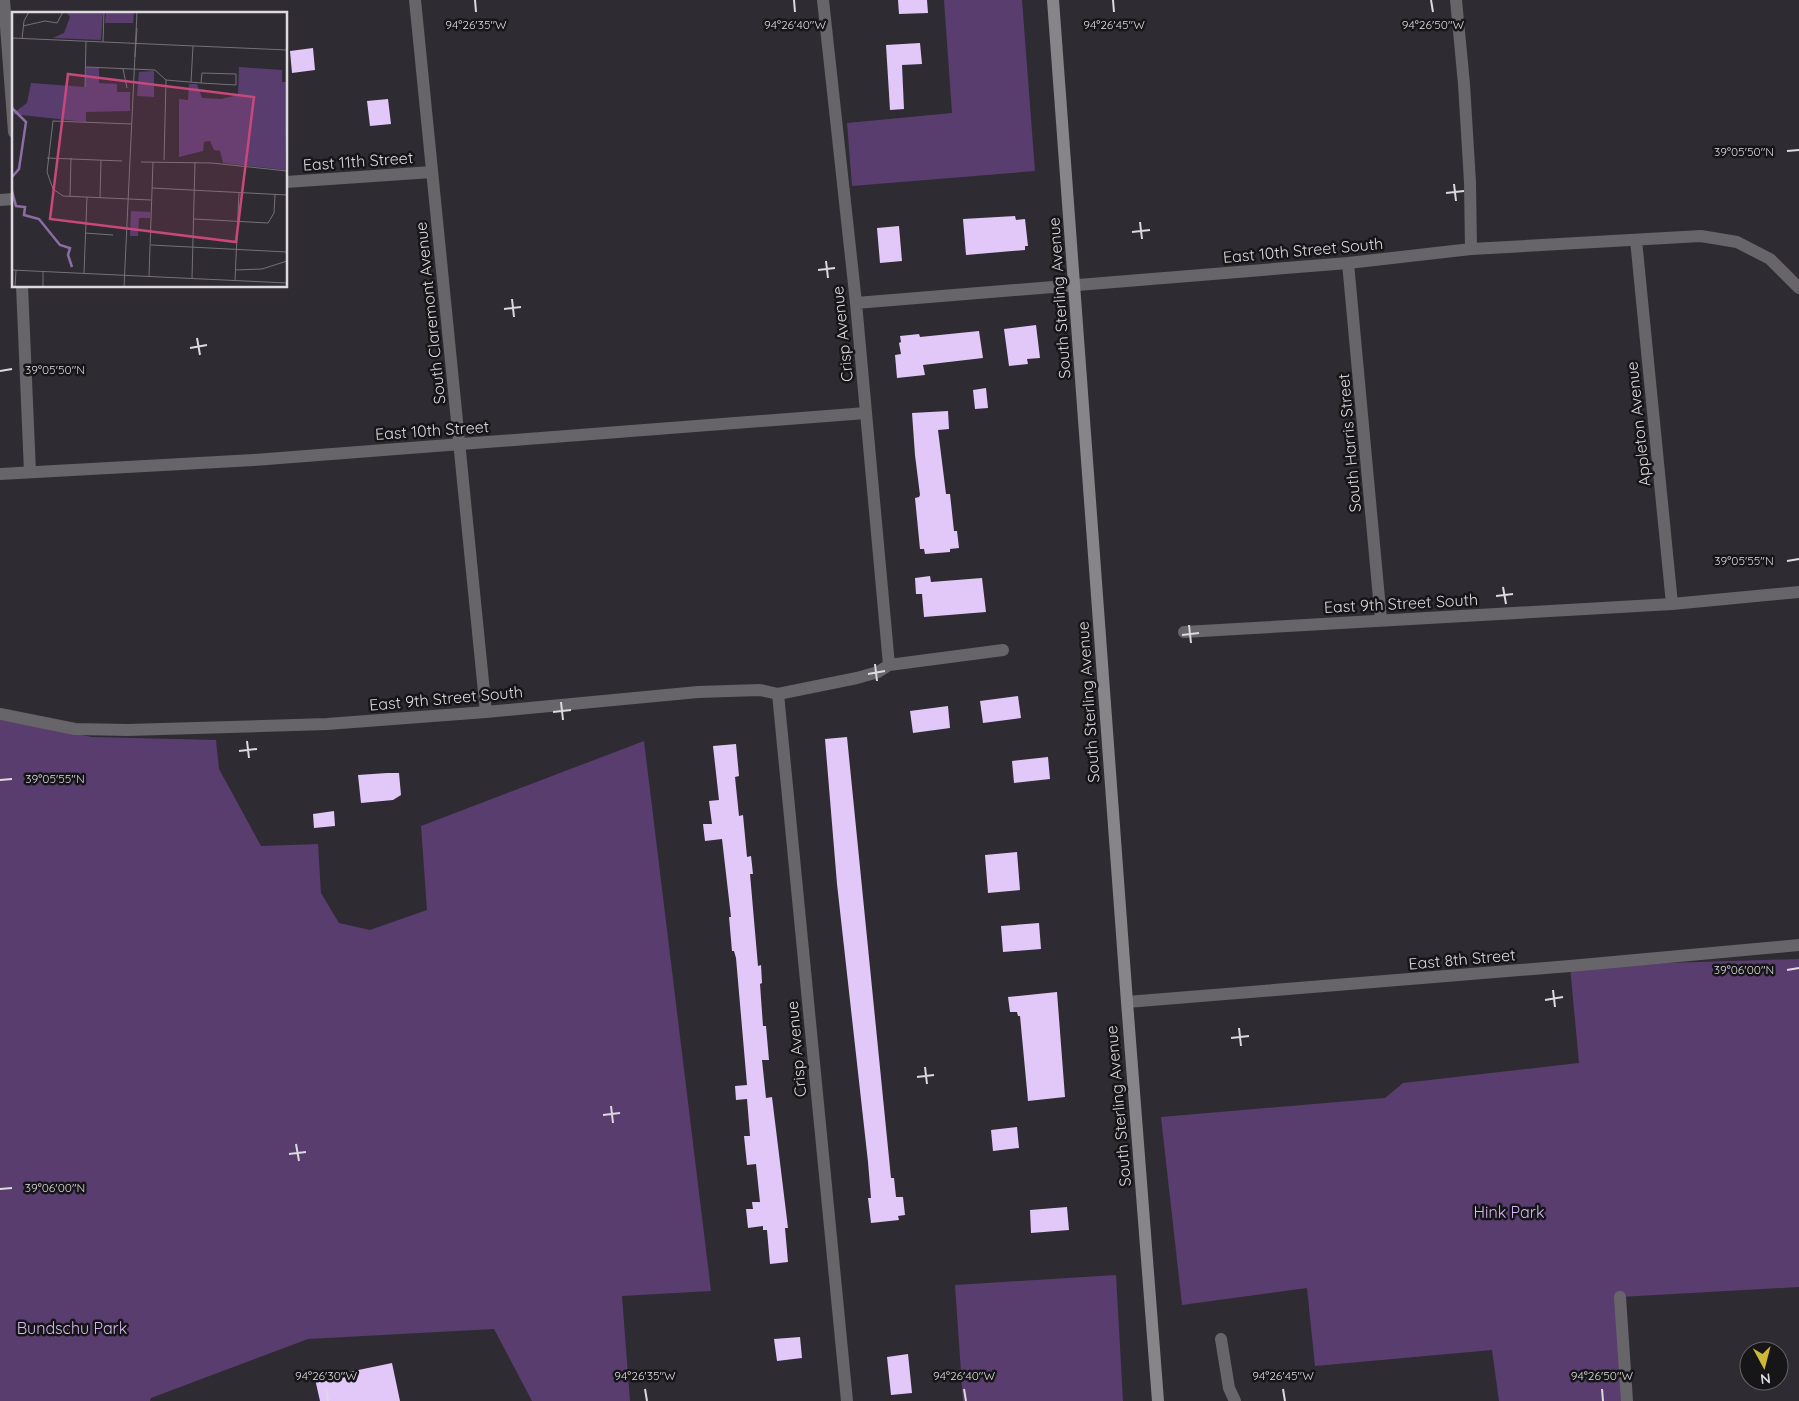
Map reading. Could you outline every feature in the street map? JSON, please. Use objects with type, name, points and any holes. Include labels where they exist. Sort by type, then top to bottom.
[{"type":"main road","name":"South Sterling Avenue","points":[[1053,0],[1126,1002],[1158,1401]]},
{"type":"street","points":[[4,0],[12,106]]},
{"type":"street","name":"South Claremont Avenue","points":[[415,0],[486,712]]},
{"type":"street","name":"Crisp Avenue","points":[[823,0],[856,303],[889,665]]},
{"type":"street","points":[[1456,0],[1464,84],[1470,182],[1471,249]]},
{"type":"street","name":"East 11th Street","points":[[288,182],[432,172]]},
{"type":"street","name":"East 10th Street South","points":[[856,303],[1348,263],[1471,249],[1701,236],[1737,242],[1770,259],[1799,288]]},
{"type":"street","name":"Appleton Avenue","points":[[1636,240],[1672,604]]},
{"type":"street","name":"South Harris Street","points":[[1348,263],[1381,620]]},
{"type":"street","points":[[22,288],[30,472]]},
{"type":"street","name":"East 10th Street","points":[[0,474],[254,460],[866,413]]},
{"type":"street","name":"East 9th Street South","points":[[1184,632],[1672,604],[1799,592]]},
{"type":"street","name":"East 9th Street South","points":[[0,714],[75,729],[128,730],[327,724],[486,712],[698,692],[760,690],[778,694],[857,678],[878,672],[889,665],[1003,650]]},
{"type":"street","name":"Crisp Avenue","points":[[778,694],[846,1401]]},
{"type":"street","name":"East 8th Street","points":[[1126,1002],[1560,967],[1799,945]]},
{"type":"street","points":[[1620,1297],[1627,1401]]},
{"type":"street","points":[[1221,1339],[1229,1388],[1234,1401]]},
{"type":"green space","points":[[944,0],[1022,0],[1035,171],[852,186],[847,123],[952,113]]},
{"type":"green space","name":"Bundschu Park","points":[[0,720],[92,737],[216,740],[219,769],[261,846],[318,844],[321,893],[339,923],[370,930],[427,910],[421,826],[644,741],[711,1291],[622,1296],[630,1401],[532,1401],[494,1329],[308,1339],[151,1398],[150,1401],[0,1401]]},
{"type":"green space","name":"Hink Park","points":[[1799,959],[1799,1287],[1620,1297],[1627,1401],[1499,1401],[1492,1350],[1315,1366],[1307,1288],[1182,1305],[1161,1117],[1385,1098],[1403,1083],[1579,1063],[1570,966]]},
{"type":"green space","points":[[1116,1275],[1123,1401],[963,1401],[955,1285]]},
{"type":"building","points":[[898,0],[927,0],[928,13],[899,14]]},
{"type":"building","points":[[920,43],[922,64],[902,65],[904,109],[890,110],[886,45]]},
{"type":"building","points":[[313,48],[315,70],[292,73],[290,51]]},
{"type":"building","points":[[388,99],[391,124],[370,126],[367,101]]},
{"type":"building","points":[[1015,216],[1016,220],[1025,219],[1028,246],[1025,246],[1025,250],[966,255],[963,219]]},
{"type":"building","points":[[899,226],[902,261],[880,263],[877,228]]},
{"type":"building","points":[[1036,325],[1040,358],[1027,359],[1028,364],[1009,366],[1004,329]]},
{"type":"building","points":[[979,331],[983,358],[923,365],[925,375],[897,378],[895,355],[901,354],[900,336],[919,334],[920,337]]},
{"type":"building","points":[[986,388],[988,408],[975,409],[973,390]]},
{"type":"building","points":[[948,411],[949,429],[938,430],[946,494],[950,494],[954,531],[957,531],[959,548],[950,549],[950,552],[925,554],[924,549],[920,549],[915,498],[920,495],[912,413]]},
{"type":"building","points":[[930,576],[931,582],[982,578],[986,612],[924,617],[922,594],[916,594],[915,578]]},
{"type":"building","points":[[1018,696],[1021,718],[983,723],[980,701]]},
{"type":"building","points":[[948,706],[950,728],[913,733],[910,711]]},
{"type":"building","points":[[847,737],[891,1178],[894,1178],[896,1197],[903,1197],[905,1215],[898,1216],[899,1220],[871,1223],[868,1198],[871,1198],[868,1162],[837,884],[825,739]]},
{"type":"building","points":[[736,744],[739,776],[735,777],[739,816],[743,815],[747,857],[751,856],[753,874],[750,874],[758,966],[761,965],[762,983],[760,984],[763,1026],[766,1026],[769,1060],[762,1060],[766,1098],[772,1097],[788,1228],[785,1228],[788,1262],[770,1264],[767,1230],[763,1230],[763,1226],[748,1228],[746,1209],[753,1209],[752,1202],[760,1202],[756,1164],[747,1165],[744,1136],[750,1136],[747,1099],[736,1100],[735,1086],[747,1085],[736,958],[734,951],[732,951],[729,917],[731,917],[722,839],[705,841],[703,824],[712,824],[709,801],[719,800],[713,746]]},
{"type":"building","points":[[1048,757],[1050,779],[1014,783],[1012,761]]},
{"type":"building","points":[[399,773],[401,795],[393,800],[361,803],[358,775]]},
{"type":"building","points":[[334,811],[335,826],[314,828],[313,814]]},
{"type":"building","points":[[1017,852],[1020,890],[988,893],[985,855]]},
{"type":"building","points":[[1039,923],[1041,949],[1003,952],[1001,926]]},
{"type":"building","points":[[1057,992],[1065,1097],[1028,1101],[1020,1016],[1018,1016],[1017,1012],[1010,1012],[1008,997]]},
{"type":"building","points":[[1017,1127],[1019,1148],[993,1151],[991,1130]]},
{"type":"building","points":[[1067,1207],[1069,1230],[1031,1233],[1030,1210]]},
{"type":"building","points":[[800,1337],[802,1358],[777,1361],[774,1339]]},
{"type":"building","points":[[908,1354],[912,1393],[891,1395],[887,1357]]},
{"type":"building","points":[[392,1363],[400,1401],[320,1401],[315,1379]]}]
